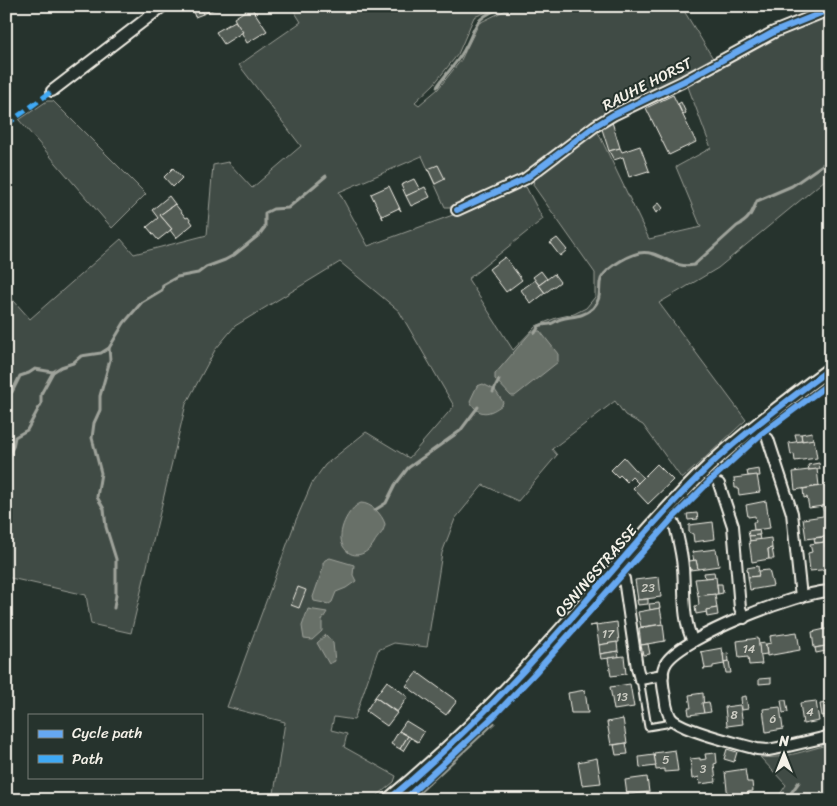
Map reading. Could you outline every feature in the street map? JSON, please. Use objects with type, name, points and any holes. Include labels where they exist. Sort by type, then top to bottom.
[{"type":"street","points":[[52,91],[163,6]]},
{"type":"street","name":"RAUHE HORST","points":[[456,210],[525,179],[595,126],[613,115],[684,81],[774,32],[831,9]]},
{"type":"street","name":"OSNINGSTRASSE","points":[[388,800],[453,743],[488,708],[548,644],[627,553],[710,466],[759,422],[831,368]]},
{"type":"street","points":[[768,439],[792,513],[801,597]]},
{"type":"street","points":[[719,484],[733,526],[740,608],[744,618]]},
{"type":"street","points":[[675,525],[681,548],[688,631],[693,641]]},
{"type":"street","points":[[624,579],[640,679],[662,675]]},
{"type":"street","points":[[831,591],[801,597],[744,618],[693,641],[674,654],[665,664],[662,675],[668,711],[672,720],[686,727],[757,749],[768,750],[831,736]]},
{"type":"lane","points":[[640,679],[648,727],[666,724],[672,720]]},
{"type":"shaded area","points":[[291,6],[502,6],[474,17],[458,54],[434,84],[415,102],[419,105],[438,89],[461,60],[479,23],[514,6],[681,6],[714,60],[593,122],[511,182],[454,207],[445,207],[422,156],[339,192],[368,246],[450,216],[521,186],[526,187],[543,219],[468,279],[513,350],[536,326],[556,318],[574,314],[586,308],[595,297],[595,273],[533,185],[535,176],[596,128],[649,239],[701,227],[676,167],[711,148],[687,84],[775,36],[831,13],[831,175],[718,268],[659,303],[746,420],[682,479],[643,425],[625,415],[615,401],[552,449],[557,455],[518,501],[483,485],[455,519],[442,553],[427,647],[394,643],[378,650],[354,720],[334,717],[331,730],[347,734],[344,747],[396,776],[394,782],[372,800],[273,800],[285,722],[227,707],[296,520],[312,483],[325,465],[366,432],[409,458],[454,406],[399,311],[340,262],[235,326],[215,350],[186,404],[131,633],[91,624],[86,595],[6,577],[6,292],[30,319],[121,239],[134,254],[207,235],[213,165],[228,162],[252,188],[301,146],[239,65],[301,22]]},
{"type":"shaded area","points":[[47,101],[53,101],[146,194],[112,228],[19,120]]},
{"type":"shaded area","points":[[532,331],[540,331],[558,354],[558,362],[515,396],[511,396],[495,379],[495,374]]},
{"type":"shaded area","points":[[483,384],[495,390],[503,402],[498,408],[485,413],[477,410],[470,401],[477,386]]},
{"type":"shaded area","points":[[361,503],[365,503],[376,510],[385,524],[382,533],[367,551],[354,555],[346,551],[341,541],[341,534],[348,515]]},
{"type":"shaded area","points":[[330,558],[354,565],[353,575],[356,581],[336,592],[332,602],[329,604],[314,601],[313,597],[323,563]]},
{"type":"shaded area","points":[[308,609],[327,612],[322,620],[322,631],[312,640],[304,639],[302,626]]},
{"type":"shaded area","points":[[326,635],[333,643],[335,661],[329,664],[317,643]]},
{"type":"shaded area","points":[[831,744],[831,800],[776,800],[786,785],[760,757],[787,756]]},
{"type":"building","points":[[191,6],[200,6],[203,14],[195,17]]},
{"type":"building","points":[[200,6],[219,6],[219,7],[203,14]]},
{"type":"building","points":[[251,7],[267,31],[247,43],[234,18]]},
{"type":"building","points":[[235,21],[243,32],[224,44],[216,32]]},
{"type":"building","points":[[673,95],[696,142],[669,155],[646,108]]},
{"type":"building","points":[[681,102],[686,113],[683,115],[678,104]]},
{"type":"building","points":[[612,122],[620,148],[609,151],[601,126]]},
{"type":"building","points":[[640,146],[650,173],[648,171],[629,177],[623,157],[614,160],[609,151],[620,148],[622,152]]},
{"type":"building","points":[[438,165],[445,179],[435,184],[428,169]]},
{"type":"building","points":[[173,168],[182,178],[173,187],[164,177]]},
{"type":"building","points":[[414,179],[420,190],[406,196],[401,185]]},
{"type":"building","points":[[389,186],[401,211],[399,208],[382,216],[383,219],[371,194]]},
{"type":"building","points":[[425,187],[430,197],[411,206],[406,196]]},
{"type":"building","points":[[169,196],[175,204],[160,215],[172,229],[158,240],[147,227],[158,218],[152,210]]},
{"type":"building","points":[[659,203],[663,208],[656,213],[653,208]]},
{"type":"building","points":[[175,204],[193,224],[176,238],[170,230],[172,229],[160,215]]},
{"type":"building","points":[[557,238],[567,250],[560,256],[550,243]]},
{"type":"building","points":[[505,257],[522,280],[506,292],[489,269]]},
{"type":"building","points":[[541,271],[547,279],[539,285],[533,277]]},
{"type":"building","points":[[554,274],[560,282],[545,293],[539,285]]},
{"type":"building","points":[[535,280],[545,293],[531,304],[521,290]]},
{"type":"building","points":[[812,432],[813,440],[802,441],[801,434]]},
{"type":"building","points":[[795,434],[801,434],[802,441],[797,442]]},
{"type":"building","points":[[814,439],[817,458],[795,461],[794,454],[791,455],[789,443]]},
{"type":"building","points":[[624,457],[643,478],[638,483],[632,477],[627,482],[611,470]]},
{"type":"building","points":[[819,463],[820,469],[809,470],[808,465]]},
{"type":"building","points":[[657,464],[673,480],[648,504],[633,488]]},
{"type":"building","points":[[759,469],[760,476],[748,476],[747,471]]},
{"type":"building","points":[[817,469],[819,486],[795,490],[793,472]]},
{"type":"building","points":[[757,475],[760,492],[739,495],[738,488],[735,488],[734,478]]},
{"type":"building","points":[[827,485],[830,505],[809,508],[807,497],[804,498],[803,489]]},
{"type":"building","points":[[766,501],[770,528],[754,530],[753,522],[756,522],[755,516],[748,517],[746,505]]},
{"type":"building","points":[[831,504],[831,510],[823,511],[822,506]]},
{"type":"building","points":[[831,510],[831,525],[826,526],[827,536],[806,539],[803,519],[823,516],[823,511]]},
{"type":"building","points":[[697,513],[698,519],[688,520],[687,514]]},
{"type":"building","points":[[713,522],[715,539],[694,542],[693,534],[689,532],[689,525]]},
{"type":"building","points":[[759,530],[760,535],[749,536],[748,531]]},
{"type":"building","points":[[759,535],[760,540],[750,541],[749,536]]},
{"type":"building","points":[[824,537],[825,542],[815,543],[814,538]]},
{"type":"building","points":[[771,538],[772,548],[768,549],[769,559],[752,562],[749,541]]},
{"type":"building","points":[[825,542],[825,547],[831,546],[831,569],[810,571],[808,553],[812,552],[810,544]]},
{"type":"building","points":[[772,548],[774,559],[769,559],[768,549]]},
{"type":"building","points":[[716,549],[719,566],[698,569],[692,552]]},
{"type":"building","points":[[696,560],[698,569],[690,570],[689,561]]},
{"type":"building","points":[[758,566],[759,576],[748,577],[747,568]]},
{"type":"building","points":[[769,570],[773,586],[750,590],[748,577],[759,576],[758,571]]},
{"type":"building","points":[[714,572],[715,577],[705,578],[704,573]]},
{"type":"building","points":[[659,577],[661,597],[638,600],[635,580]]},
{"type":"building","points":[[716,577],[718,594],[698,596],[695,579]]},
{"type":"building","points":[[717,584],[722,584],[723,593],[718,594]]},
{"type":"building","points":[[298,587],[306,590],[299,608],[291,605]]},
{"type":"building","points":[[715,594],[717,608],[696,614],[695,606],[699,605],[698,596]]},
{"type":"building","points":[[648,599],[648,604],[638,605],[637,600]]},
{"type":"building","points":[[659,603],[660,608],[650,610],[649,604]]},
{"type":"building","points":[[660,608],[663,624],[641,627],[638,612]]},
{"type":"building","points":[[717,608],[718,615],[707,617],[706,610]]},
{"type":"building","points":[[617,622],[619,642],[599,645],[596,625]]},
{"type":"building","points":[[663,624],[665,641],[641,645],[639,628]]},
{"type":"building","points":[[831,629],[831,645],[814,648],[812,632]]},
{"type":"building","points":[[797,632],[800,650],[767,656],[766,644],[771,643],[770,636]]},
{"type":"building","points":[[758,638],[762,664],[749,665],[748,657],[739,658],[737,641]]},
{"type":"building","points":[[617,642],[618,651],[600,654],[599,645]]},
{"type":"building","points":[[765,643],[767,654],[760,655],[759,644]]},
{"type":"building","points":[[648,644],[650,654],[643,655],[641,645]]},
{"type":"building","points":[[831,645],[831,650],[816,653],[815,648]]},
{"type":"building","points":[[722,648],[725,666],[724,664],[703,669],[705,668],[702,652],[700,652]]},
{"type":"building","points":[[618,651],[619,657],[601,659],[600,654]]},
{"type":"building","points":[[728,653],[729,661],[724,662],[723,654]]},
{"type":"building","points":[[624,656],[626,674],[611,676],[608,658]]},
{"type":"building","points":[[729,661],[731,673],[726,673],[724,662]]},
{"type":"building","points":[[417,672],[457,701],[446,715],[406,686]]},
{"type":"building","points":[[771,678],[771,683],[759,684],[759,679]]},
{"type":"building","points":[[387,681],[408,697],[397,712],[375,697]]},
{"type":"building","points":[[630,684],[634,707],[614,710],[610,687]]},
{"type":"building","points":[[585,690],[588,713],[571,713],[568,693]]},
{"type":"building","points":[[703,693],[704,713],[689,715],[688,708],[691,708],[689,695]]},
{"type":"building","points":[[746,696],[748,709],[742,710],[741,697]]},
{"type":"building","points":[[375,697],[397,713],[387,726],[366,711]]},
{"type":"building","points":[[781,700],[786,700],[788,712],[783,713]]},
{"type":"building","points":[[816,701],[819,721],[803,724],[800,703]]},
{"type":"building","points":[[709,702],[711,712],[704,713],[702,703]]},
{"type":"building","points":[[826,703],[828,715],[822,716],[820,704]]},
{"type":"building","points":[[740,705],[743,724],[727,726],[725,707]]},
{"type":"building","points":[[780,707],[783,729],[766,732],[763,709]]},
{"type":"building","points":[[623,719],[627,743],[611,745],[607,722]]},
{"type":"building","points":[[406,721],[424,732],[418,742],[399,731]]},
{"type":"building","points":[[399,731],[408,736],[400,749],[391,744]]},
{"type":"building","points":[[408,736],[411,738],[403,751],[400,749]]},
{"type":"building","points":[[626,743],[628,754],[616,755],[614,745]]},
{"type":"building","points":[[727,749],[737,752],[734,762],[724,759]]},
{"type":"building","points":[[675,750],[678,771],[664,772],[664,769],[656,770],[654,753]]},
{"type":"building","points":[[716,753],[717,763],[714,764],[716,782],[700,784],[699,777],[692,779],[690,759],[706,759],[705,754]]},
{"type":"building","points":[[654,755],[656,766],[640,768],[639,757]]},
{"type":"building","points":[[597,758],[601,783],[582,785],[578,762]]},
{"type":"building","points":[[745,769],[747,782],[752,782],[753,791],[748,792],[749,795],[728,798],[725,772]]},
{"type":"building","points":[[647,777],[649,792],[627,795],[625,780]]},
{"type":"building","points":[[627,795],[628,800],[619,800],[618,796]]},
{"type":"waterway","points":[[437,87],[461,55],[480,20],[486,15],[507,6]]},
{"type":"waterway","points":[[535,333],[540,325],[582,315],[593,308],[599,296],[601,278],[615,264],[628,257],[639,253],[646,253],[679,265],[694,265],[747,219],[757,201],[792,186],[831,159]]},
{"type":"waterway","points":[[6,467],[7,457],[13,447],[15,437],[27,430],[41,404],[41,394],[53,372],[73,363],[81,356],[101,353],[109,348],[124,323],[142,302],[162,290],[163,285],[177,277],[198,273],[206,267],[234,255],[259,235],[265,227],[265,213],[273,209],[288,208],[326,176]]},
{"type":"waterway","points":[[109,348],[110,360],[100,396],[100,410],[94,423],[92,438],[101,473],[97,497],[104,509],[106,527],[116,559],[114,608]]},
{"type":"waterway","points":[[6,396],[12,392],[20,376],[35,369],[53,372]]},
{"type":"waterway","points":[[493,392],[499,380]]},
{"type":"waterway","points":[[375,510],[386,503],[395,485],[408,468],[460,431],[478,407]]},
{"type":"waterway","points":[[411,800],[494,723]]},
{"type":"waterway","points":[[786,800],[799,782]]},
{"type":"marked path","points":[[6,125],[52,91]]},
{"type":"cycle path","points":[[457,210],[525,179],[595,126],[613,115],[684,81],[774,32],[831,9]]},
{"type":"cycle path","points":[[388,800],[451,744],[510,685],[668,508],[710,465],[739,439],[831,368]]},
{"type":"cycle path","points":[[404,800],[495,715],[535,673],[670,521],[712,479],[760,435],[831,382]]}]
